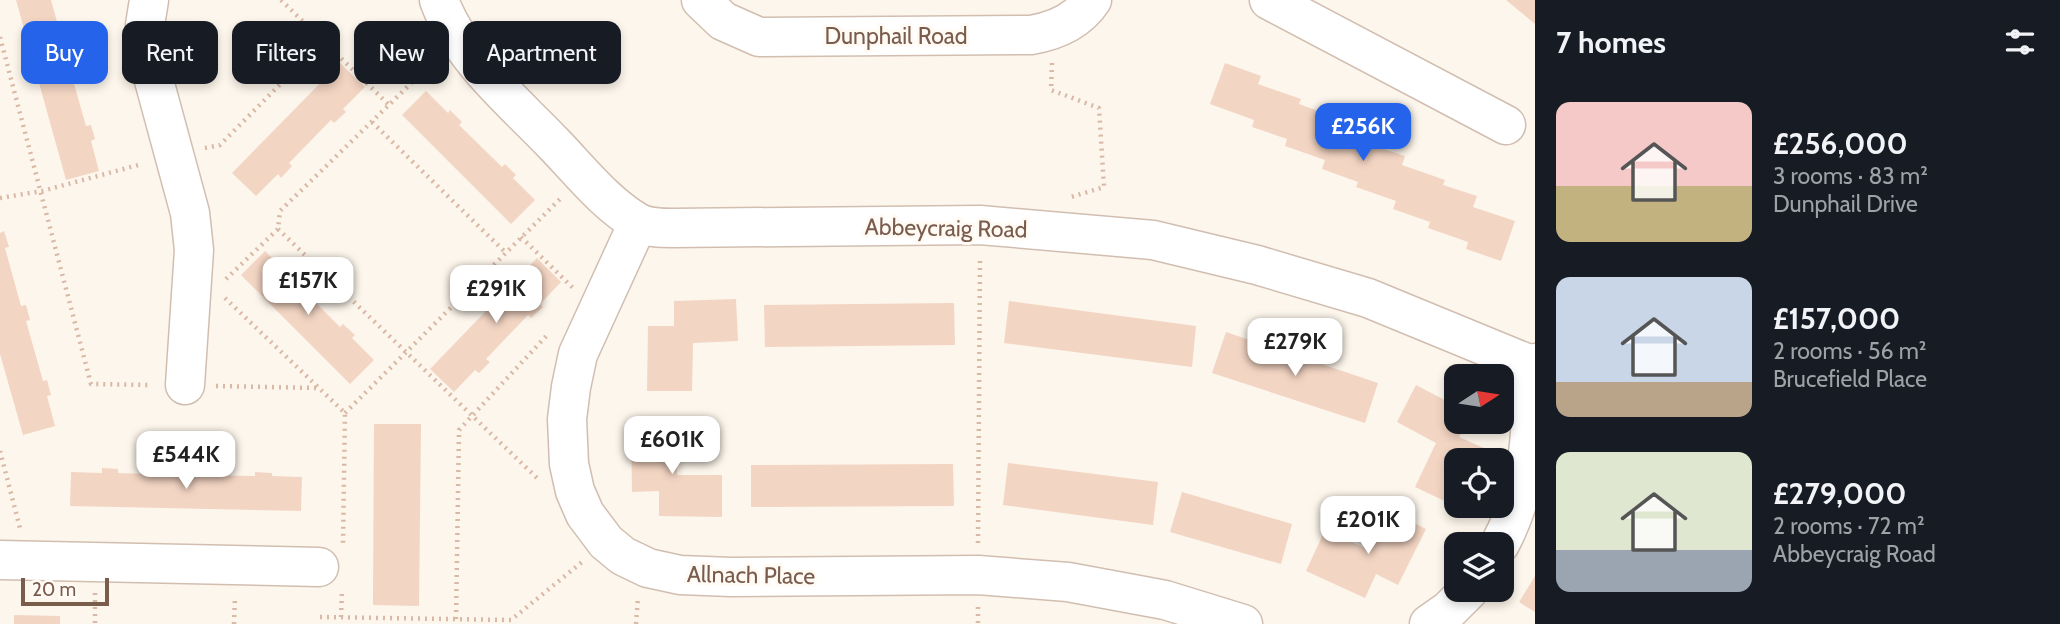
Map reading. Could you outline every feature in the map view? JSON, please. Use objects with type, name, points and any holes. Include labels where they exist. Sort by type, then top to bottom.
[{"type":"street","points":[[149,0],[145,25],[146,51],[190,213],[194,250],[205,278],[185,386]]},
{"type":"street","name":"Abbeycraig Road","points":[[439,0],[447,21],[473,58],[608,200],[638,223],[656,228],[980,225],[1153,240],[1257,265],[1368,298],[1533,364]]},
{"type":"street","name":"Dunphail Road","points":[[701,0],[723,21],[759,37],[1028,35],[1052,31],[1086,9],[1092,0]]},
{"type":"street","points":[[1269,0],[1506,125]]},
{"type":"street","name":"Allnach Place","points":[[638,223],[578,354],[567,419],[569,464],[585,514],[606,542],[623,555],[648,568],[680,575],[978,575],[1068,582],[1165,600],[1242,624]]},
{"type":"street","points":[[1505,532],[1521,492],[1530,446],[1533,364]]},
{"type":"street","points":[[10,560],[335,564]]},
{"type":"path","points":[[281,0],[303,21]]},
{"type":"path","points":[[1052,31],[1051,90],[1099,108],[1104,187],[1067,198]]},
{"type":"path","points":[[0,37],[91,384],[318,388]]},
{"type":"path","points":[[345,413],[205,278],[278,229],[280,211],[458,37]]},
{"type":"path","points":[[340,58],[388,105]]},
{"type":"path","points":[[0,198],[42,191],[220,145],[280,84]]},
{"type":"path","points":[[372,122],[506,253]]},
{"type":"path","points":[[341,617],[335,564],[345,413],[584,175]]},
{"type":"path","points":[[978,575],[980,225]]},
{"type":"path","points":[[278,229],[540,481],[572,479]]},
{"type":"path","points":[[521,237],[597,313]]},
{"type":"path","points":[[456,619],[459,430],[555,326]]},
{"type":"path","points":[[0,451],[20,524],[10,560]]},
{"type":"path","points":[[320,617],[384,621],[456,619],[511,622],[606,542]]},
{"type":"building","points":[[16,0],[51,0],[57,21],[22,21]]},
{"type":"building","points":[[1506,0],[1535,0],[1535,24]]},
{"type":"building","points":[[340,63],[354,76],[354,84],[365,87],[343,109],[346,112],[334,123],[331,120],[289,163],[292,166],[281,178],[278,174],[256,196],[232,173],[319,84],[340,84]]},
{"type":"building","points":[[1225,63],[1261,76],[1258,84],[1301,99],[1299,104],[1332,116],[1329,125],[1373,140],[1371,145],[1405,156],[1402,165],[1445,180],[1443,185],[1477,196],[1473,207],[1515,221],[1501,261],[1466,249],[1468,242],[1428,228],[1430,222],[1393,209],[1396,201],[1356,187],[1358,182],[1322,169],[1325,160],[1285,146],[1287,139],[1252,127],[1254,120],[1210,104]]},
{"type":"building","points":[[39,84],[74,84],[86,126],[91,125],[95,139],[91,141],[99,171],[66,180]]},
{"type":"building","points":[[426,91],[448,113],[450,110],[462,122],[459,125],[502,167],[505,164],[516,175],[513,178],[535,200],[511,224],[402,115]]},
{"type":"building","points":[[4,231],[9,247],[5,248],[21,306],[26,305],[30,320],[26,321],[43,381],[47,380],[51,395],[47,396],[55,426],[23,435],[0,354],[0,233]]},
{"type":"building","points":[[265,251],[286,272],[289,270],[301,281],[297,284],[340,327],[343,324],[355,335],[352,338],[374,360],[350,384],[241,275]]},
{"type":"building","points":[[537,258],[561,282],[540,304],[543,307],[531,318],[528,315],[486,359],[490,362],[479,373],[475,370],[454,392],[430,369]]},
{"type":"building","points":[[736,299],[738,341],[693,343],[692,391],[647,391],[648,326],[674,326],[674,301]]},
{"type":"building","points":[[1009,301],[1196,326],[1192,367],[1004,343]]},
{"type":"building","points":[[954,303],[955,345],[765,347],[764,305]]},
{"type":"building","points":[[1226,332],[1378,383],[1365,423],[1212,373]]},
{"type":"building","points":[[1416,385],[1444,400],[1444,434],[1461,434],[1459,437],[1484,448],[1444,448],[1444,501],[1415,487],[1436,443],[1397,422]]},
{"type":"building","points":[[374,424],[421,424],[419,606],[373,605]]},
{"type":"building","points":[[676,426],[677,475],[722,475],[722,517],[659,516],[659,491],[632,492],[631,428]]},
{"type":"building","points":[[1008,463],[1158,482],[1153,525],[1003,505]]},
{"type":"building","points":[[953,464],[954,506],[751,507],[751,465]]},
{"type":"building","points":[[102,468],[118,469],[118,473],[179,475],[179,470],[195,471],[195,475],[255,476],[255,472],[272,473],[272,476],[302,477],[301,511],[70,506],[71,472],[102,473]]},
{"type":"building","points":[[1182,492],[1292,524],[1281,564],[1170,532]]},
{"type":"building","points":[[1388,510],[1426,529],[1398,585],[1376,574],[1365,598],[1306,571],[1325,530],[1369,550]]},
{"type":"building","points":[[1535,576],[1535,612],[1519,602]]},
{"type":"building","points":[[14,615],[60,616],[60,624],[14,624]]}]
